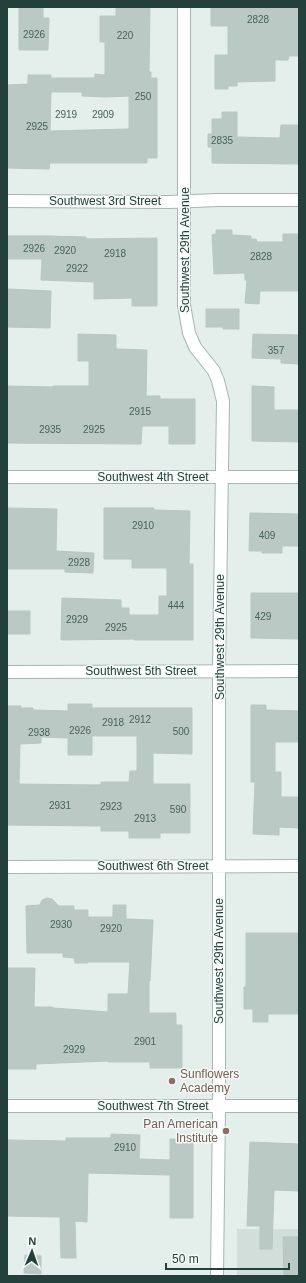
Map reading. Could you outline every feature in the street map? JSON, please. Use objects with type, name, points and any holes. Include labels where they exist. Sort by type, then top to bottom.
[{"type":"street","name":"Southwest 29th Avenue","points":[[184,7],[184,305],[189,333],[195,347],[214,371],[223,401],[219,671],[219,1106],[217,1276]]},
{"type":"street","name":"Southwest 3rd Street","points":[[7,201],[299,200]]},
{"type":"street","name":"Southwest 4th Street","points":[[7,478],[299,476]]},
{"type":"street","name":"Southwest 5th Street","points":[[7,672],[299,671]]},
{"type":"street","name":"Southwest 6th Street","points":[[7,867],[299,866]]},
{"type":"street","name":"Southwest 7th Street","points":[[7,1106],[299,1106]]},
{"type":"shaded area","points":[[237,1229],[299,1229],[299,1276],[237,1276]]},
{"type":"building","points":[[19,7],[43,7],[43,18],[49,18],[48,50],[19,50]]},
{"type":"building","points":[[116,7],[150,7],[149,72],[151,72],[151,78],[157,78],[157,158],[147,158],[147,163],[50,163],[49,169],[7,168],[7,85],[28,84],[28,75],[51,75],[51,78],[95,78],[95,74],[105,75],[105,42],[100,42],[100,16],[116,16]],"holes":[[[51,92],[82,92],[82,96],[129,96],[129,129],[50,131]]]},
{"type":"building","points":[[211,7],[299,7],[299,56],[289,56],[288,60],[275,60],[275,81],[237,82],[237,86],[228,86],[228,89],[215,89],[215,55],[228,55],[228,26],[211,26]]},
{"type":"building","points":[[222,112],[237,112],[237,137],[280,138],[281,125],[299,125],[299,164],[212,163],[212,147],[208,147],[208,134],[212,134],[212,119],[222,119]]},
{"type":"building","points":[[216,230],[232,230],[232,235],[251,236],[251,239],[256,239],[257,242],[283,242],[283,234],[299,234],[299,291],[260,291],[259,304],[245,303],[247,280],[245,280],[245,273],[214,274],[212,235],[216,234]]},
{"type":"building","points":[[7,236],[86,237],[86,239],[157,238],[157,306],[132,306],[132,298],[94,299],[94,282],[41,280],[42,259],[7,259]]},
{"type":"building","points":[[7,289],[51,291],[50,328],[7,327]]},
{"type":"building","points":[[206,309],[239,309],[239,329],[206,327]]},
{"type":"building","points":[[78,334],[116,335],[116,349],[147,350],[146,396],[160,396],[160,399],[195,399],[195,444],[169,444],[169,426],[142,426],[141,444],[7,443],[7,386],[89,386],[89,361],[78,361]]},
{"type":"building","points":[[253,334],[299,335],[299,364],[281,363],[281,359],[252,358]]},
{"type":"building","points":[[252,386],[274,387],[274,410],[299,410],[299,442],[252,441]]},
{"type":"building","points":[[7,508],[57,509],[56,551],[94,553],[93,573],[65,572],[65,569],[7,569]]},
{"type":"building","points":[[104,508],[154,508],[154,510],[190,511],[189,564],[193,564],[193,640],[61,640],[62,598],[121,600],[121,608],[129,608],[129,615],[159,615],[159,596],[167,596],[167,568],[132,568],[132,559],[104,559]]},
{"type":"building","points":[[250,513],[299,514],[299,546],[282,546],[282,553],[262,553],[262,551],[249,551]]},
{"type":"building","points":[[251,593],[299,593],[299,639],[251,638]]},
{"type":"building","points":[[7,611],[30,611],[30,634],[7,634]]},
{"type":"building","points":[[68,704],[92,704],[92,708],[192,708],[192,754],[153,753],[153,784],[190,784],[190,833],[160,833],[160,838],[129,838],[129,831],[101,831],[101,826],[7,825],[7,706],[21,706],[21,708],[33,708],[33,710],[68,711]],"holes":[[[92,736],[137,736],[137,771],[130,771],[129,782],[101,782],[101,785],[19,784],[20,744],[41,743],[41,737],[68,738],[68,755],[92,755]]]},
{"type":"building","points":[[251,705],[266,705],[266,710],[299,711],[299,742],[275,742],[275,772],[281,772],[281,797],[299,797],[299,828],[279,827],[279,835],[253,834],[255,782],[251,782]]},
{"type":"building","points":[[47,898],[52,899],[59,906],[74,906],[74,910],[88,910],[88,917],[113,917],[113,905],[126,905],[126,919],[153,920],[149,981],[149,1013],[176,1013],[176,1025],[182,1025],[182,1068],[150,1068],[150,1062],[108,1061],[36,1064],[36,1069],[7,1069],[7,968],[35,968],[34,1007],[53,1007],[108,1012],[108,994],[128,994],[130,962],[75,963],[74,958],[63,957],[63,953],[27,953],[26,906],[40,905],[42,900]]},
{"type":"building","points":[[246,933],[298,933],[299,1014],[268,1014],[268,1022],[253,1022],[253,1009],[244,1009],[244,987],[246,987]]},
{"type":"building","points":[[111,1134],[140,1135],[139,1159],[170,1160],[170,1139],[193,1139],[193,1218],[170,1218],[170,1175],[88,1173],[87,1222],[75,1221],[76,1258],[61,1258],[60,1217],[7,1216],[7,1140],[66,1141],[66,1138],[111,1138]]},
{"type":"building","points":[[250,1142],[299,1144],[299,1191],[274,1190],[272,1249],[260,1249],[260,1226],[247,1226]]},
{"type":"building","points":[[283,1237],[299,1237],[299,1276],[284,1276]]},
{"type":"building","points":[[25,1255],[41,1256],[41,1274],[24,1273]]},
{"type":"place","name":"Sunflowers Academy","points":[[172,1081]]},
{"type":"place","name":"Pan American Institute","points":[[226,1131]]}]
